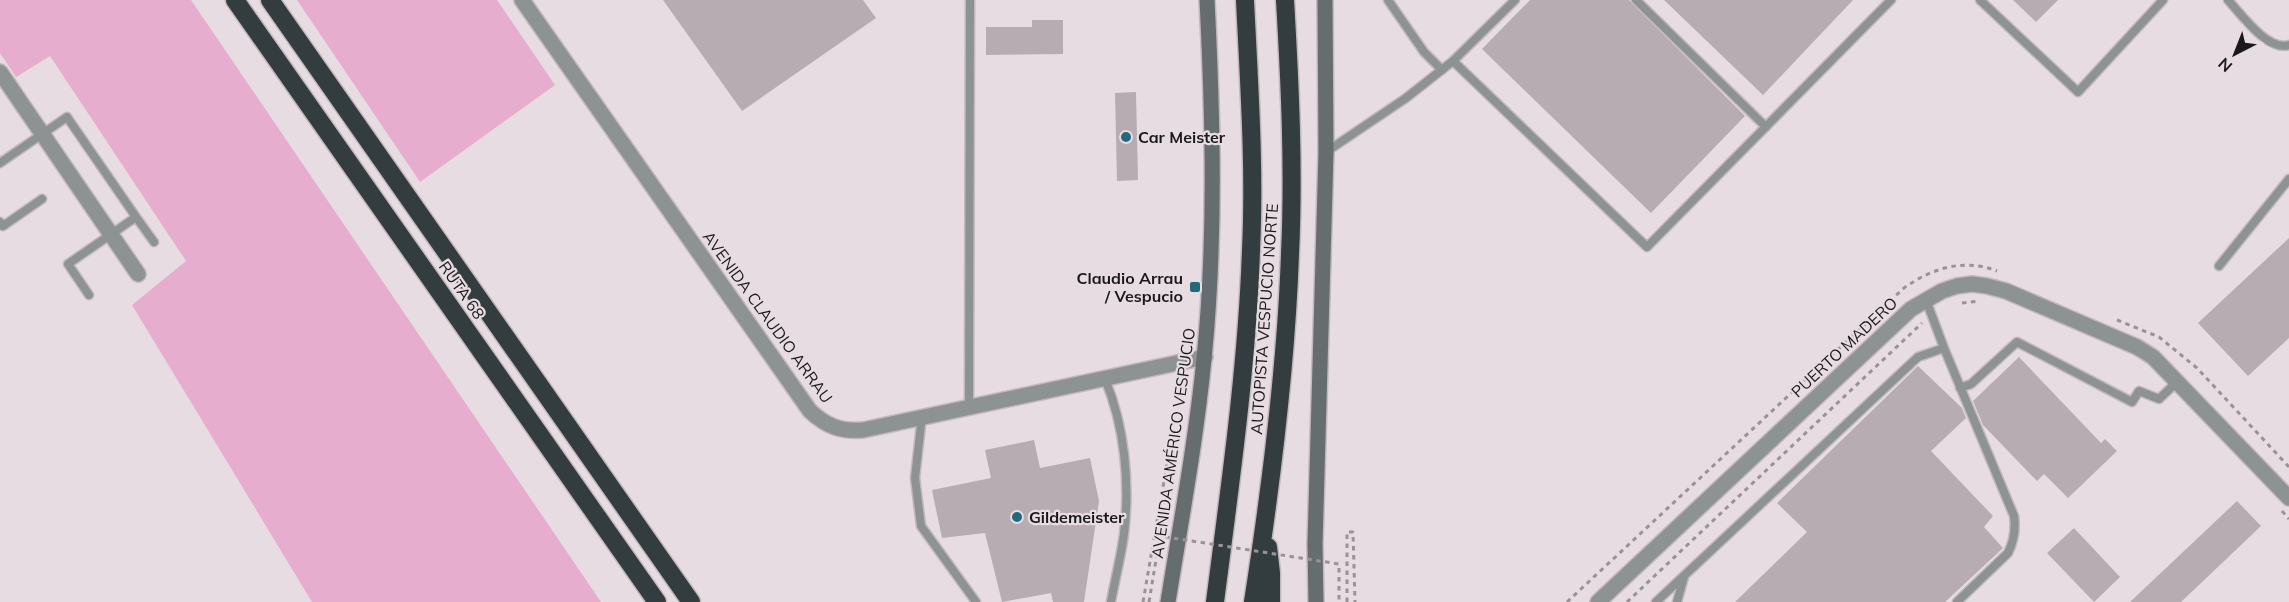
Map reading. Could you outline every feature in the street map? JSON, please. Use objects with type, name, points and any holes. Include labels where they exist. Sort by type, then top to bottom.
[{"type":"highway","name":"RUTA 68","points":[[235,0],[657,602]]},
{"type":"highway","name":"RUTA 68","points":[[270,0],[691,602]]},
{"type":"highway","name":"AUTOPISTA VESPUCIO NORTE","points":[[1215,602],[1239,425],[1251,250],[1251,123],[1245,0]]},
{"type":"highway","name":"AUTOPISTA VESPUCIO NORTE","points":[[1253,602],[1279,414],[1290,254],[1292,197],[1286,0]]},
{"type":"highway","points":[[1266,513],[1268,601]]},
{"type":"highway","points":[[1206,602],[1220,564]]},
{"type":"main road","name":"AVENIDA AMÉRICO VESPUCIO","points":[[1168,602],[1205,357],[1212,191],[1212,103],[1207,0]]},
{"type":"main road","points":[[1316,602],[1315,544],[1326,152],[1325,0]]},
{"type":"street","name":"AVENIDA CLAUDIO ARRAU","points":[[522,0],[810,411],[832,427],[849,431],[863,430],[1205,357]]},
{"type":"street","points":[[0,72],[138,274]]},
{"type":"street","name":"PUERTO MADERO","points":[[1598,602],[1899,320],[1926,300],[1957,286],[1972,284],[2006,291],[2137,347],[2153,357],[2178,381],[2285,504]]},
{"type":"lane","points":[[969,406],[970,0]]},
{"type":"lane","points":[[1388,0],[1424,52],[1443,70]]},
{"type":"lane","points":[[1326,152],[1443,70],[1515,0]]},
{"type":"lane","points":[[1636,0],[1766,127]]},
{"type":"lane","points":[[1454,61],[1647,248],[1891,0]]},
{"type":"lane","points":[[1980,0],[2078,92],[2163,0]]},
{"type":"lane","points":[[2228,0],[2262,36],[2283,47],[2289,45]]},
{"type":"lane","points":[[0,163],[67,117],[154,242]]},
{"type":"lane","points":[[2219,266],[2289,179]]},
{"type":"lane","points":[[0,222],[3,226],[42,199]]},
{"type":"lane","points":[[89,295],[68,264],[136,217]]},
{"type":"lane","points":[[1926,300],[2014,516],[2015,525],[2008,553],[1957,602]]},
{"type":"lane","points":[[1960,388],[1971,384],[2017,342],[2132,402],[2139,391],[2159,399],[2178,381]]},
{"type":"lane","points":[[1656,602],[1918,357],[1944,348]]},
{"type":"lane","points":[[1105,379],[1121,436],[1126,484],[1124,536],[1111,602]]},
{"type":"lane","points":[[922,416],[915,478],[921,526],[976,602]]},
{"type":"lane","points":[[1677,602],[1684,576]]},
{"type":"path","points":[[1567,602],[1904,288],[1919,277],[1947,267],[1980,264],[2001,273]]},
{"type":"path","points":[[1955,303],[1979,302]]},
{"type":"path","points":[[1627,602],[1931,315]]},
{"type":"path","points":[[2117,320],[2159,337],[2197,368],[2289,467]]},
{"type":"path","points":[[1143,602],[1168,458]]},
{"type":"path","points":[[2285,504],[2289,519]]},
{"type":"path","points":[[1347,602],[1347,532],[1353,532],[1355,602]]},
{"type":"path","points":[[1149,602],[1160,536],[1339,564],[1339,602]]},
{"type":"shaded area","points":[[0,0],[191,0],[601,602],[312,602],[132,305],[186,261],[50,56],[16,77],[0,53]]},
{"type":"shaded area","points":[[297,0],[497,0],[555,85],[420,182]]},
{"type":"building","points":[[663,0],[863,0],[876,18],[742,111]]},
{"type":"building","points":[[1530,0],[1629,0],[1745,116],[1651,213],[1482,49]]},
{"type":"building","points":[[1664,0],[1853,0],[1763,95]]},
{"type":"building","points":[[2013,0],[2058,0],[2036,22]]},
{"type":"building","points":[[1032,20],[1063,20],[1063,54],[986,55],[986,27],[1032,27]]},
{"type":"building","name":"Car Meister","points":[[1136,92],[1138,180],[1117,181],[1115,93]]},
{"type":"building","points":[[2289,238],[2289,338],[2248,376],[2198,323]]},
{"type":"building","points":[[2019,357],[2101,443],[2105,439],[2117,451],[2068,498],[2044,474],[2037,481],[1983,425],[1973,401]]},
{"type":"building","points":[[1918,366],[1962,408],[1966,418],[1931,451],[1993,516],[1984,527],[2003,548],[1945,602],[1735,602],[1807,532],[1777,503]]},
{"type":"building","name":"Gildemeister","points":[[1034,440],[1040,468],[1090,458],[1099,501],[1084,602],[1053,602],[1051,593],[1002,602],[985,533],[942,538],[932,490],[991,478],[985,450]]},
{"type":"building","points":[[2237,501],[2261,526],[2181,602],[2130,602]]},
{"type":"building","points":[[2074,528],[2120,577],[2094,602],[2047,553]]},
{"type":"place","name":"Car Meister","points":[[1126,137]]},
{"type":"place","name":"Claudio Arrau / Vespucio","points":[[1195,287]]},
{"type":"place","name":"Gildemeister","points":[[1017,517]]}]
